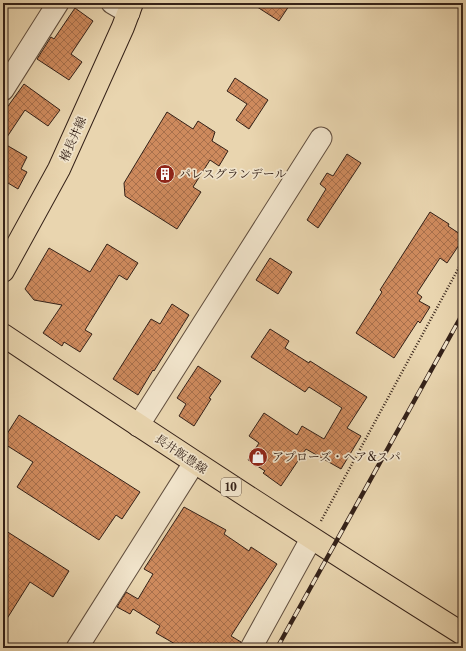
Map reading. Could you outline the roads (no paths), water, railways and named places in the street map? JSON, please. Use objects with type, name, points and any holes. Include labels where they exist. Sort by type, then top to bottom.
[{"type":"main road","name":"椿長井線","points":[[3,270],[60,170],[124,6]]},
{"type":"main road","name":"長井飯豊線","points":[[3,335],[194,463],[311,539],[463,634]]},
{"type":"street","points":[[3,90],[58,3]]},
{"type":"street","points":[[138,426],[321,138]]},
{"type":"street","points":[[77,648],[194,463]]},
{"type":"street","points":[[251,648],[311,539]]},
{"type":"railway","points":[[277,648],[463,313]]},
{"type":"place","name":"パレスグランデール","points":[[165,174]]},
{"type":"place","name":"アプローズ・ヘア&スパ","points":[[258,457]]}]
